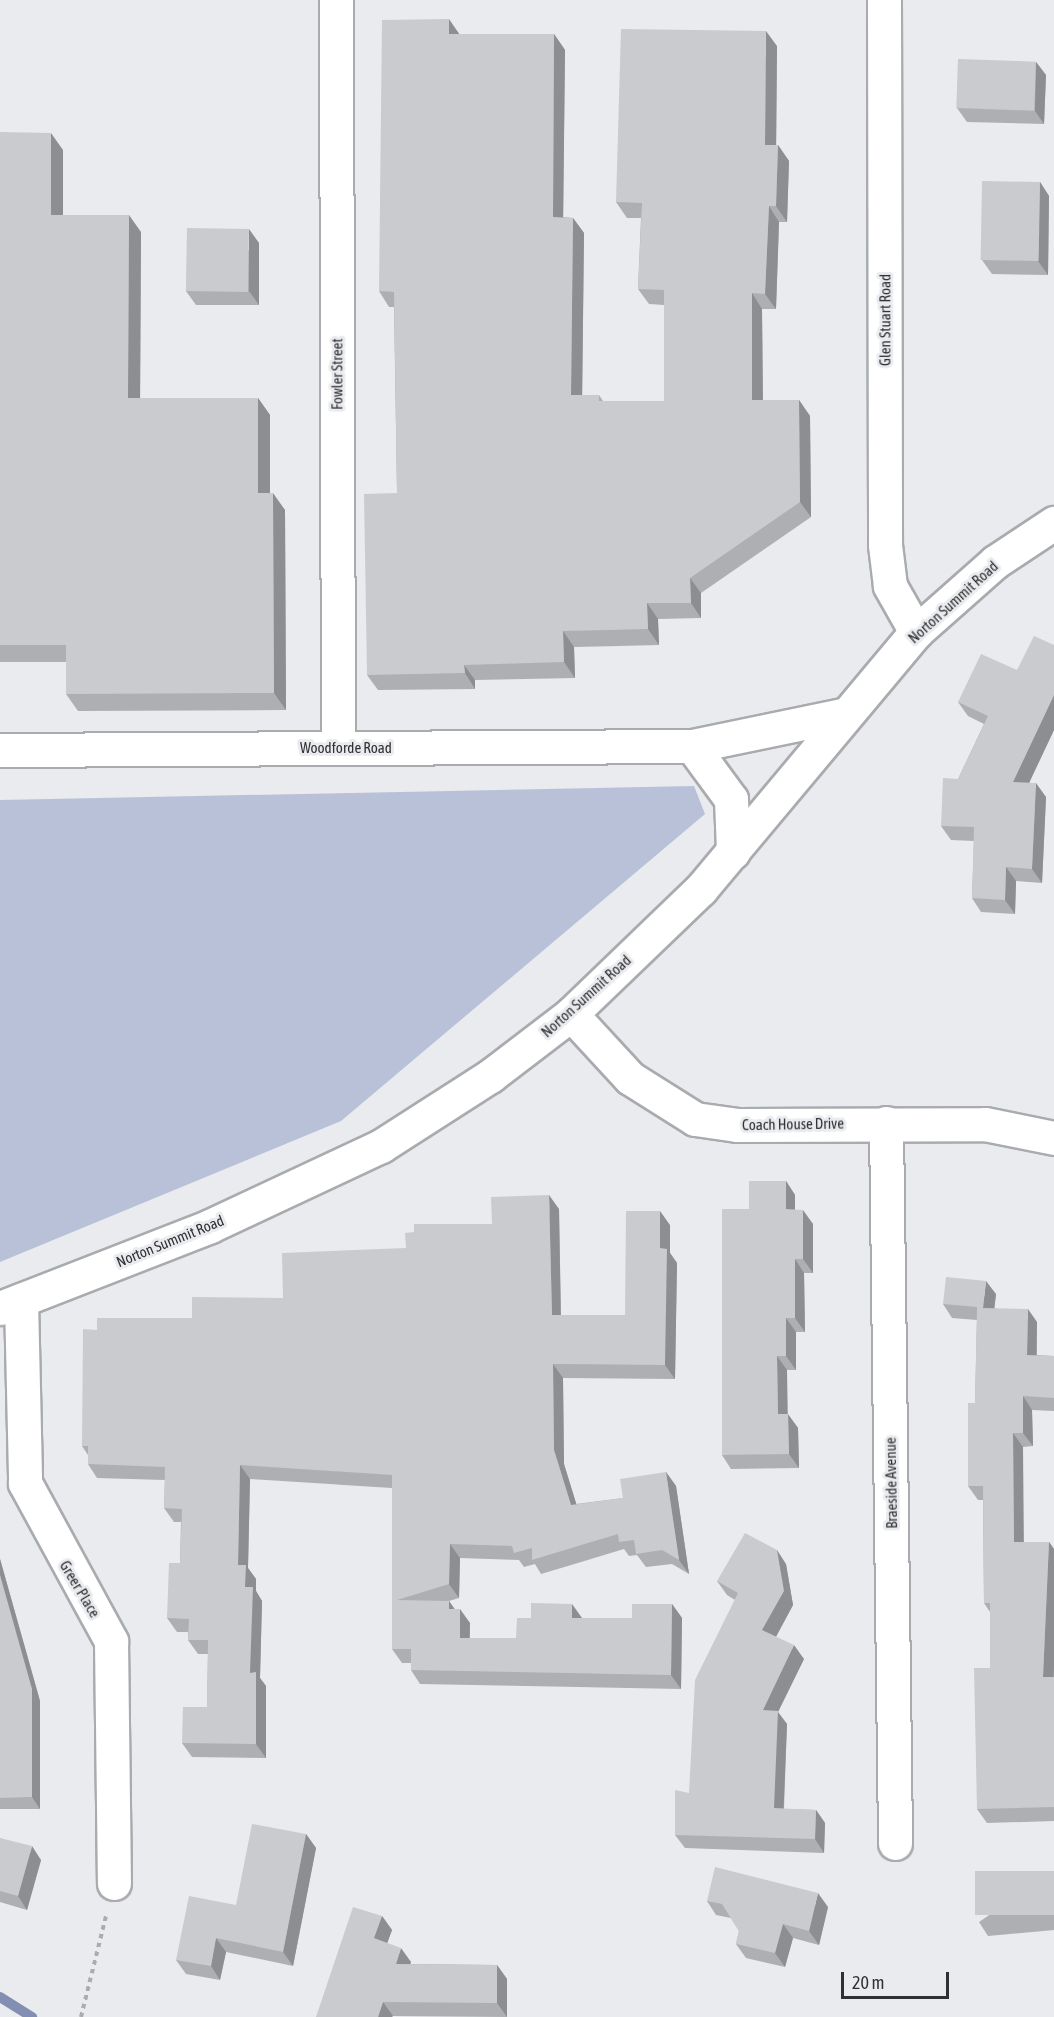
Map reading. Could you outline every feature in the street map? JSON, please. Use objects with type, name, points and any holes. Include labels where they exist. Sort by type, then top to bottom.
[{"type":"street","name":"Fowler Street","points":[[336,0],[338,748]]},
{"type":"street","name":"Glen Stuart Road","points":[[884,0],[885,545],[890,586],[916,632]]},
{"type":"street","name":"Norton Summit Road","points":[[11,1304],[210,1226],[381,1146],[490,1076],[571,1014],[733,852],[916,632],[995,562],[1054,523]]},
{"type":"street","name":"Woodforde Road","points":[[0,750],[692,746],[846,714]]},
{"type":"street","points":[[692,746],[731,799],[733,852]]},
{"type":"street","name":"Coach House Drive","points":[[571,1014],[630,1078],[695,1119],[738,1125],[985,1124],[1054,1138]]},
{"type":"street","name":"Braeside Avenue","points":[[885,1123],[895,1843]]},
{"type":"street","name":"Greer Place","points":[[11,1304],[25,1483],[111,1641],[114,1883]]},
{"type":"path","points":[[81,2017],[114,1883]]},
{"type":"shaded area","points":[[694,786],[705,814],[341,1121],[0,1262],[0,800]]},
{"type":"building","points":[[449,19],[449,34],[554,34],[553,217],[573,218],[571,395],[599,395],[599,401],[664,401],[664,290],[638,289],[642,203],[616,202],[621,29],[766,31],[765,145],[778,145],[776,206],[769,206],[765,294],[752,293],[752,400],[799,400],[800,502],[690,578],[691,603],[647,603],[648,629],[563,631],[564,662],[464,665],[465,673],[367,675],[364,494],[397,493],[394,292],[379,291],[382,20]]},
{"type":"building","points":[[958,59],[1036,62],[1034,111],[956,108]]},
{"type":"building","points":[[0,132],[51,133],[51,215],[129,215],[128,398],[258,398],[258,493],[273,493],[274,693],[66,694],[66,645],[0,645]]},
{"type":"building","points":[[982,181],[1040,182],[1039,261],[981,260]]},
{"type":"building","points":[[187,228],[249,229],[248,292],[186,291]]},
{"type":"building","points":[[1034,636],[1054,645],[1054,695],[1013,782],[1036,783],[1032,869],[1006,867],[1005,900],[972,898],[974,827],[941,826],[943,778],[958,779],[988,716],[958,702],[981,654],[1017,670]]},
{"type":"building","points":[[749,1181],[786,1181],[786,1209],[803,1210],[803,1259],[795,1259],[795,1318],[786,1318],[786,1356],[777,1356],[778,1414],[788,1414],[789,1454],[722,1455],[722,1209],[749,1209]]},
{"type":"building","points":[[549,1195],[552,1315],[625,1315],[626,1211],[660,1211],[660,1248],[667,1249],[665,1365],[553,1364],[554,1450],[571,1505],[623,1498],[620,1479],[666,1472],[679,1560],[662,1550],[636,1554],[634,1540],[619,1542],[618,1534],[532,1560],[532,1548],[514,1553],[512,1546],[450,1544],[449,1584],[397,1600],[449,1601],[449,1609],[460,1609],[460,1638],[516,1638],[517,1618],[531,1618],[531,1603],[572,1604],[572,1618],[632,1618],[632,1604],[672,1604],[671,1675],[411,1670],[411,1649],[392,1649],[392,1475],[240,1465],[238,1565],[246,1565],[245,1587],[253,1587],[250,1673],[256,1672],[256,1744],[182,1743],[183,1707],[207,1707],[208,1640],[188,1640],[189,1619],[167,1618],[169,1563],[180,1563],[182,1509],[164,1508],[165,1467],[88,1464],[88,1446],[82,1446],[83,1329],[97,1330],[97,1318],[192,1318],[192,1297],[283,1298],[282,1253],[406,1248],[405,1233],[414,1232],[414,1224],[492,1224],[491,1197]]},
{"type":"building","points":[[946,1277],[986,1281],[983,1308],[1028,1309],[1027,1355],[1054,1356],[1054,1398],[1023,1396],[1023,1433],[1013,1433],[1014,1542],[1049,1542],[1043,1677],[1054,1677],[1054,1807],[977,1809],[974,1668],[990,1668],[990,1603],[984,1603],[983,1486],[968,1486],[968,1403],[975,1403],[977,1307],[943,1304]]},
{"type":"building","points":[[745,1533],[777,1550],[784,1591],[762,1630],[794,1645],[763,1710],[778,1711],[774,1808],[816,1810],[815,1839],[675,1835],[675,1790],[689,1793],[695,1680],[738,1593],[717,1581]]},
{"type":"building","points":[[0,1575],[32,1689],[32,1797],[0,1798]]},
{"type":"building","points":[[252,1824],[306,1834],[283,1952],[216,1938],[211,1966],[176,1960],[189,1896],[236,1905]]},
{"type":"building","points":[[0,1838],[32,1846],[18,1896],[0,1891]]},
{"type":"building","points":[[715,1867],[818,1893],[809,1931],[783,1924],[775,1953],[736,1944],[739,1931],[722,1904],[707,1901]]},
{"type":"building","points":[[975,1871],[1054,1871],[1054,1915],[975,1915]]},
{"type":"building","points":[[353,1907],[382,1916],[374,1938],[401,1948],[396,1964],[497,1965],[497,2003],[383,2002],[378,2017],[316,2017]]},
{"type":"waterway","points":[[0,1997],[32,2017]]}]
